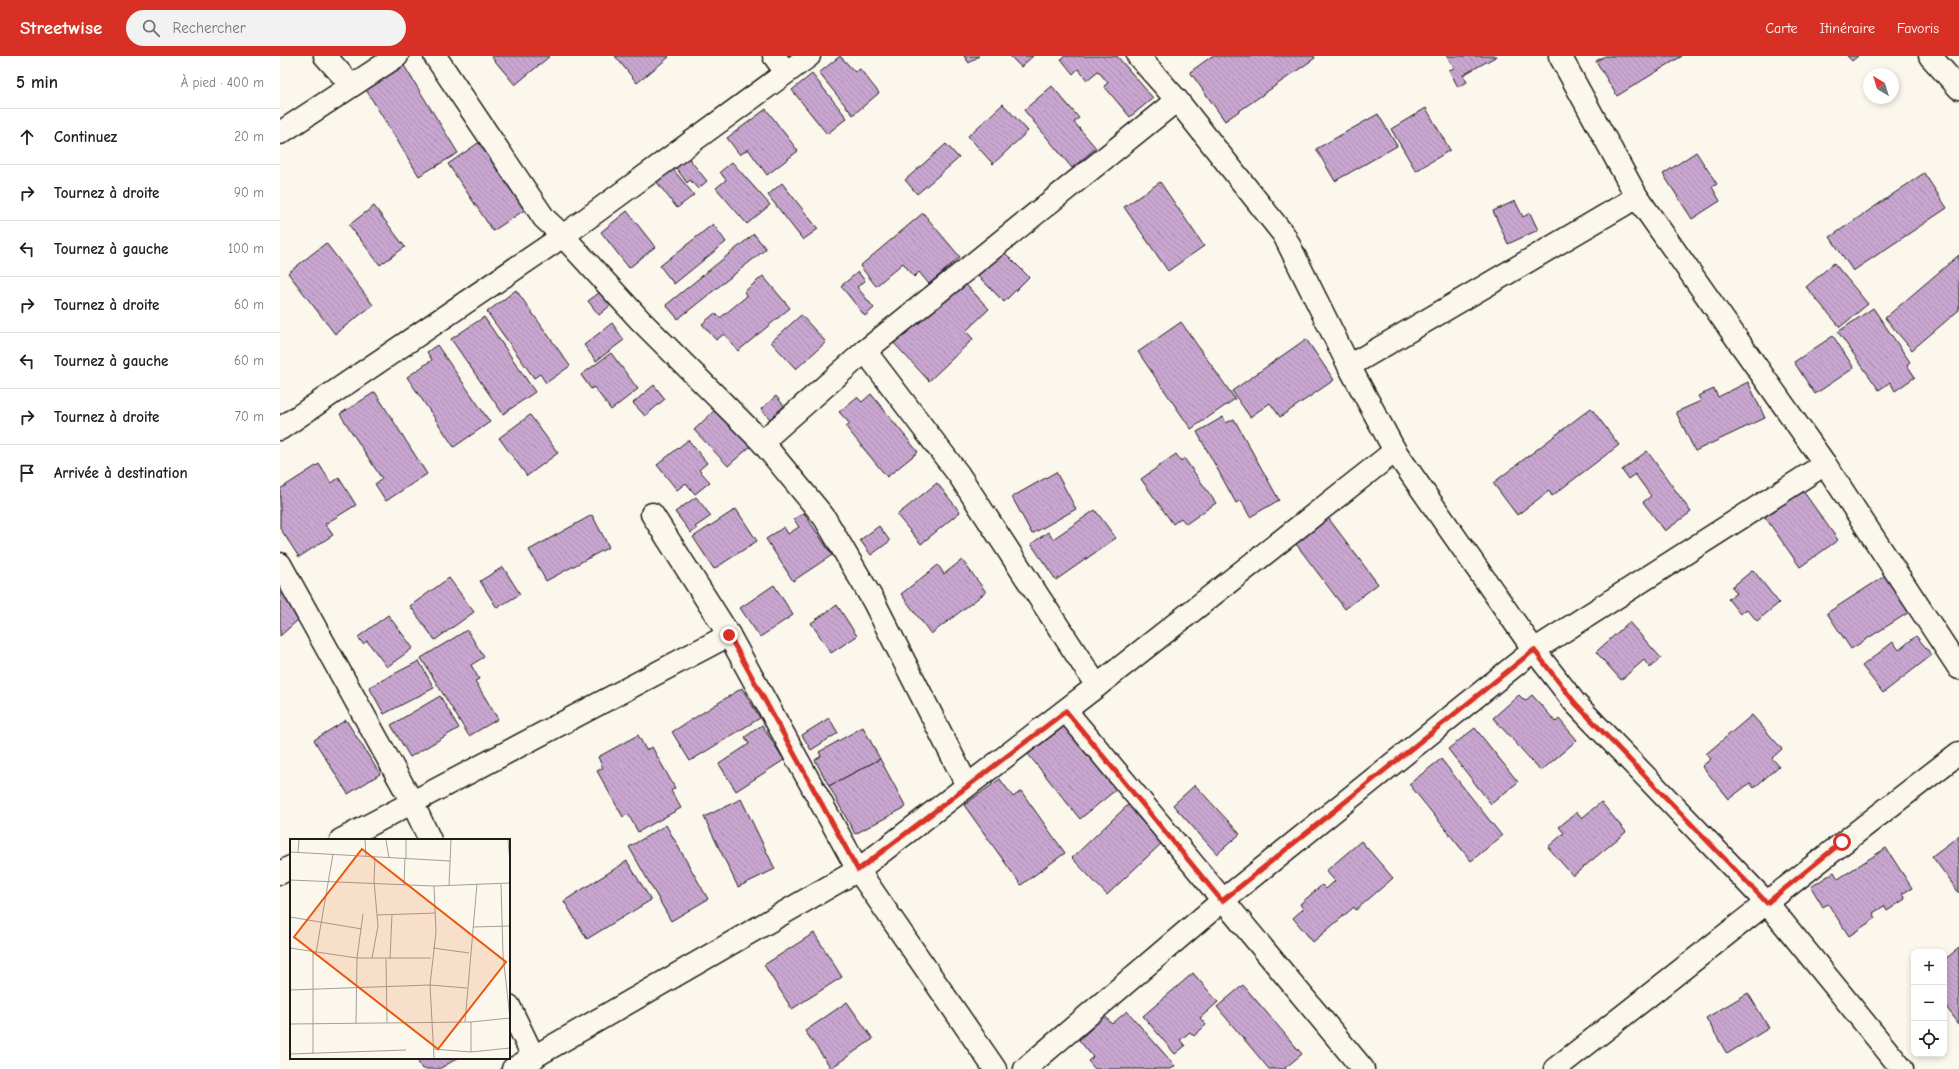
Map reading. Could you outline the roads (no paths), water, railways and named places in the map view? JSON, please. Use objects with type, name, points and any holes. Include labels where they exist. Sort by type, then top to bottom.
[{"type":"street","points":[[326,56],[351,85]]},
{"type":"street","points":[[280,133],[397,56]]},
{"type":"street","points":[[435,56],[544,218],[563,236],[640,320],[762,442],[824,517],[874,602],[967,785]]},
{"type":"street","points":[[280,429],[563,236],[780,64],[809,56]]},
{"type":"street","points":[[1138,56],[1177,100],[1284,235],[1349,366],[1395,451],[1534,650],[1575,703],[1767,903],[1902,1069]]},
{"type":"street","points":[[1560,56],[1637,197],[1825,464],[1959,668]]},
{"type":"street","points":[[1930,56],[1959,88]]},
{"type":"street","points":[[762,442],[865,351],[1177,100]]},
{"type":"street","points":[[1349,366],[1637,197]]},
{"type":"street","points":[[865,351],[959,475],[1097,686]]},
{"type":"street","points":[[513,1069],[858,870],[967,785],[1066,711],[1395,451]]},
{"type":"street","points":[[1026,1069],[1222,901],[1534,650],[1825,464]]},
{"type":"street","points":[[652,514],[729,635],[858,870],[995,1069]]},
{"type":"street","points":[[280,564],[412,802],[430,839]]},
{"type":"street","points":[[343,839],[729,635]]},
{"type":"street","points":[[1066,711],[1222,901],[1363,1069]]},
{"type":"street","points":[[1555,1069],[1767,903],[1842,842],[1959,752]]},
{"type":"street","points":[[280,873],[290,868]]},
{"type":"street","points":[[510,1008],[534,1058]]}]
